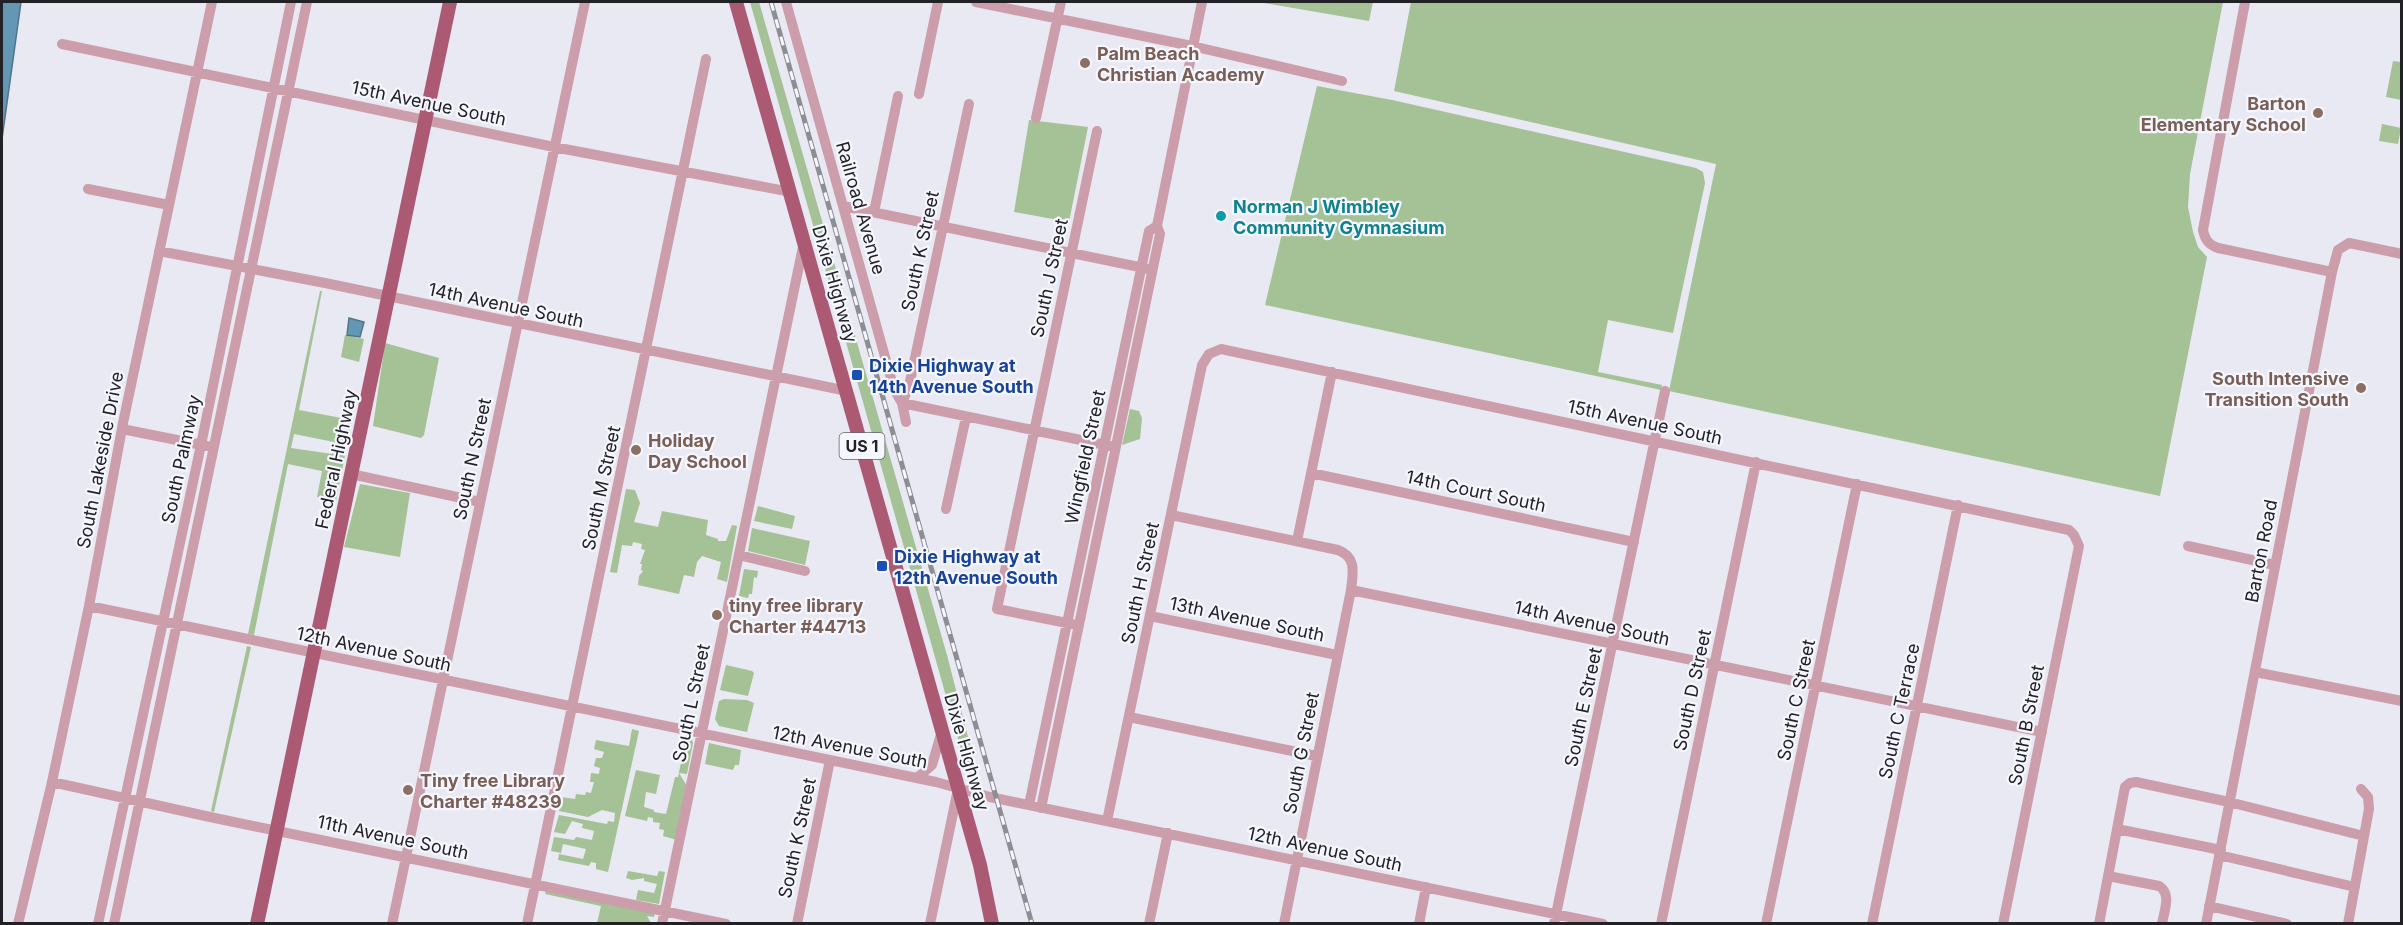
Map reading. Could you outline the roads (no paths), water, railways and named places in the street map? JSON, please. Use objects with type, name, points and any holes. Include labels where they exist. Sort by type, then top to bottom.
[{"type":"main road","name":"Federal Highway","points":[[257,924],[450,2]]},
{"type":"main road","name":"Dixie Highway","points":[[736,2],[984,881],[992,924]]},
{"type":"street","name":"South Lakeside Drive","points":[[18,924],[52,783],[89,606],[122,429],[212,2]]},
{"type":"street","name":"South Palmway","points":[[98,924],[201,445],[291,2]]},
{"type":"street","name":"South Palmway","points":[[114,924],[307,2]]},
{"type":"street","name":"South N Street","points":[[392,924],[585,2]]},
{"type":"street","name":"Railroad Avenue","points":[[786,2],[894,389],[902,403],[906,422]]},
{"type":"street","points":[[919,94],[938,2]]},
{"type":"street","points":[[976,2],[1192,46],[1342,81]]},
{"type":"street","points":[[1036,118],[1061,2]]},
{"type":"street","name":"Wingfield Street","points":[[1029,805],[1104,445],[1147,268],[1160,234],[1157,226],[1202,2]]},
{"type":"street","points":[[2245,2],[2204,230],[2205,236],[2212,246],[2218,248],[2332,272]]},
{"type":"street","name":"15th Avenue South","points":[[62,44],[554,147],[791,192]]},
{"type":"street","name":"South M Street","points":[[527,924],[706,59]]},
{"type":"street","points":[[874,212],[898,96]]},
{"type":"street","name":"South K Street","points":[[902,403],[909,386],[969,104]]},
{"type":"street","name":"South J Street","points":[[1067,623],[997,609],[1097,131]]},
{"type":"street","points":[[88,189],[169,205]]},
{"type":"street","points":[[843,206],[1147,268]]},
{"type":"street","name":"South L Street","points":[[662,924],[804,242]]},
{"type":"street","name":"Barton Road","points":[[2206,924],[2338,250],[2349,243],[2402,254]]},
{"type":"street","name":"14th Avenue South","points":[[159,251],[237,265],[847,391]]},
{"type":"street","name":"Wingfield Street","points":[[1041,807],[1116,447],[1147,268]]},
{"type":"street","name":"15th Avenue South","points":[[1209,354],[1221,349],[1332,372],[1958,505],[2063,528],[2074,534]]},
{"type":"street","name":"South H Street","points":[[1107,820],[1202,365],[1209,354]]},
{"type":"street","points":[[1297,541],[1332,372]]},
{"type":"street","name":"South E Street","points":[[1555,919],[1665,391]]},
{"type":"street","points":[[902,403],[1116,447]]},
{"type":"street","points":[[946,509],[966,417]]},
{"type":"street","points":[[122,429],[214,447]]},
{"type":"street","name":"South D Street","points":[[1661,924],[1756,462]]},
{"type":"street","name":"14th Court South","points":[[1311,473],[1634,542]]},
{"type":"street","points":[[351,474],[480,502]]},
{"type":"street","name":"South C Street","points":[[1766,924],[1857,484]]},
{"type":"street","name":"South C Terrace","points":[[1872,924],[1958,505]]},
{"type":"street","points":[[1171,515],[1338,550],[1349,556],[1354,568],[1350,590]]},
{"type":"street","name":"South B Street","points":[[2003,924],[2079,546],[2074,534]]},
{"type":"street","points":[[2188,546],[2276,565]]},
{"type":"street","points":[[739,555],[805,571]]},
{"type":"street","points":[[1077,577],[1088,580]]},
{"type":"street","name":"14th Avenue South","points":[[1350,590],[2042,732]]},
{"type":"street","name":"South G Street","points":[[1284,924],[1350,590]]},
{"type":"street","name":"12th Avenue South","points":[[89,606],[701,735],[917,778],[1029,805],[1426,887],[1555,919],[1603,924]]},
{"type":"street","name":"13th Avenue South","points":[[1149,616],[1337,655]]},
{"type":"street","points":[[1067,623],[1079,625]]},
{"type":"street","points":[[2255,672],[2402,701]]},
{"type":"street","points":[[1129,717],[1316,756]]},
{"type":"street","points":[[917,778],[932,765],[942,731]]},
{"type":"street","name":"South K Street","points":[[797,924],[830,760]]},
{"type":"street","points":[[2099,924],[2126,787],[2130,783],[2136,782],[2229,802],[2364,836]]},
{"type":"street","name":"11th Avenue South","points":[[52,783],[726,924]]},
{"type":"street","points":[[930,924],[958,788]]},
{"type":"street","points":[[2348,924],[2369,809],[2368,797],[2361,789]]},
{"type":"street","points":[[2117,829],[2220,852],[2355,887]]},
{"type":"street","points":[[1149,924],[1168,833]]},
{"type":"street","points":[[2108,876],[2158,886],[2164,890],[2167,896],[2162,924]]},
{"type":"street","points":[[1419,924],[1426,887]]},
{"type":"street","points":[[2209,906],[2287,924]]},
{"type":"water","points":[[2,2],[21,2],[2,139]]},
{"type":"water","points":[[349,318],[364,322],[360,337],[347,335]]},
{"type":"railway","points":[[771,2],[1032,924]]},
{"type":"place","name":"Palm Beach Christian Academy","points":[[1085,63]]},
{"type":"place","name":"Barton Elementary School","points":[[2318,113]]},
{"type":"place","name":"Norman J Wimbley Community Gymnasium","points":[[1221,216]]},
{"type":"place","name":"Dixie Highway at 14th Avenue South","points":[[857,375]]},
{"type":"place","name":"South Intensive Transition South","points":[[2361,388]]},
{"type":"place","name":"Holiday Day School","points":[[636,450]]},
{"type":"place","name":"Dixie Highway at 12th Avenue South","points":[[882,566]]},
{"type":"place","name":"tiny free library Charter #44713","points":[[717,615]]},
{"type":"place","name":"Tiny free Library Charter #48239","points":[[408,790]]}]
